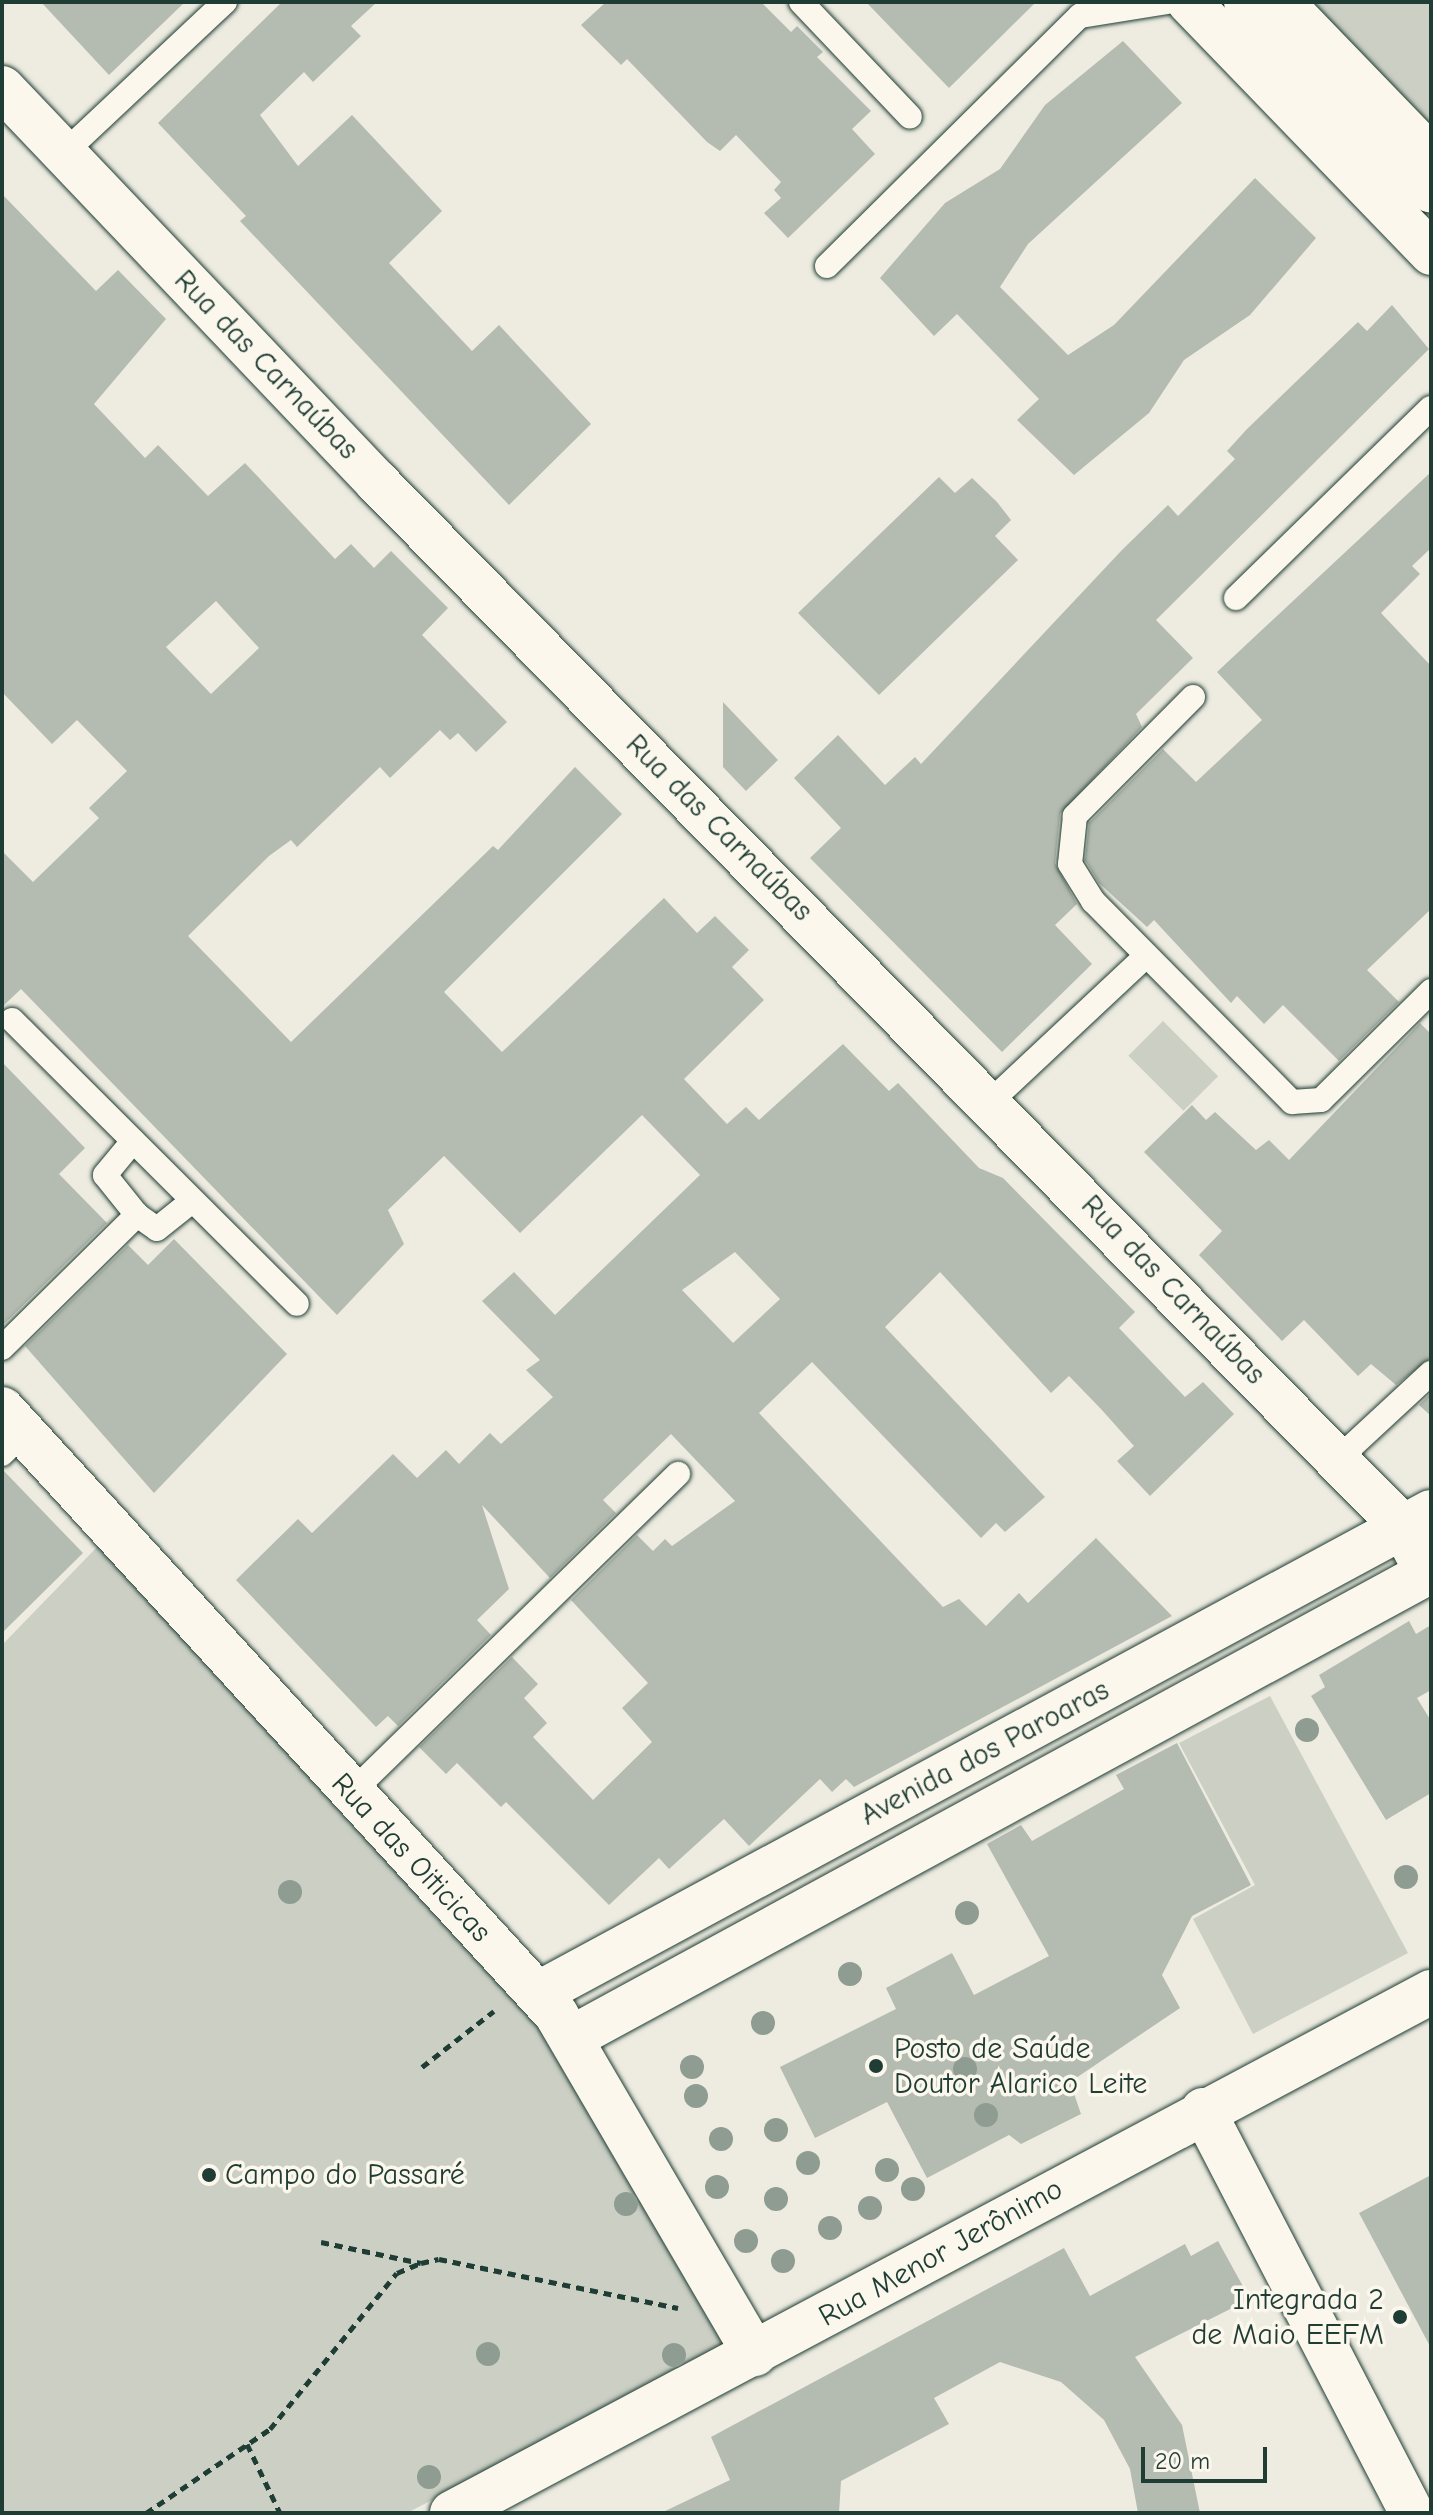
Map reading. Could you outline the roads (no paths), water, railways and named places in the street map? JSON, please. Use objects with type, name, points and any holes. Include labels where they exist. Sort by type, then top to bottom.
[{"type":"street","points":[[1189,2],[1431,253]]},
{"type":"street","points":[[1246,2],[1431,191]]},
{"type":"street","points":[[1287,2],[1431,151]]},
{"type":"street","name":"Rua das Carnaúbas","points":[[2,88],[1338,1459],[1417,1520],[1429,1572]]},
{"type":"street","name":"Rua das Oiticicas","points":[[9,1432],[534,1989],[573,2037],[746,2336]]},
{"type":"street","name":"Avenida dos Paroaras","points":[[534,1989],[1417,1520]]},
{"type":"street","name":"Avenida dos Paroaras","points":[[573,2037],[1429,1572]]},
{"type":"street","name":"Rua Menor Jerônimo","points":[[452,2513],[746,2336],[1203,2110],[1431,1992]]},
{"type":"street","points":[[1203,2110],[1412,2513]]},
{"type":"lane","points":[[64,153],[225,2]]},
{"type":"lane","points":[[801,2],[910,117]]},
{"type":"lane","points":[[827,266],[1080,16],[1167,2]]},
{"type":"lane","points":[[1236,598],[1431,408]]},
{"type":"lane","points":[[1193,697],[1075,816],[1068,839],[1070,864],[1093,901],[1275,1093],[1305,1105],[1321,1100],[1431,991]]},
{"type":"lane","points":[[990,1102],[1146,956]]},
{"type":"lane","points":[[12,1020],[297,1304]]},
{"type":"lane","points":[[133,1141],[105,1175],[137,1215],[157,1229],[192,1201]]},
{"type":"lane","points":[[2,1348],[137,1215]]},
{"type":"lane","points":[[1338,1459],[1431,1373]]},
{"type":"lane","points":[[351,1793],[678,1474]]},
{"type":"place","name":"Posto de Saúde Doutor Alarico Leite","points":[[876,2066]]},
{"type":"place","name":"Campo do Passaré","points":[[209,2175]]},
{"type":"place","name":"Integrada 2 de Maio EEFM","points":[[1400,2317]]}]
